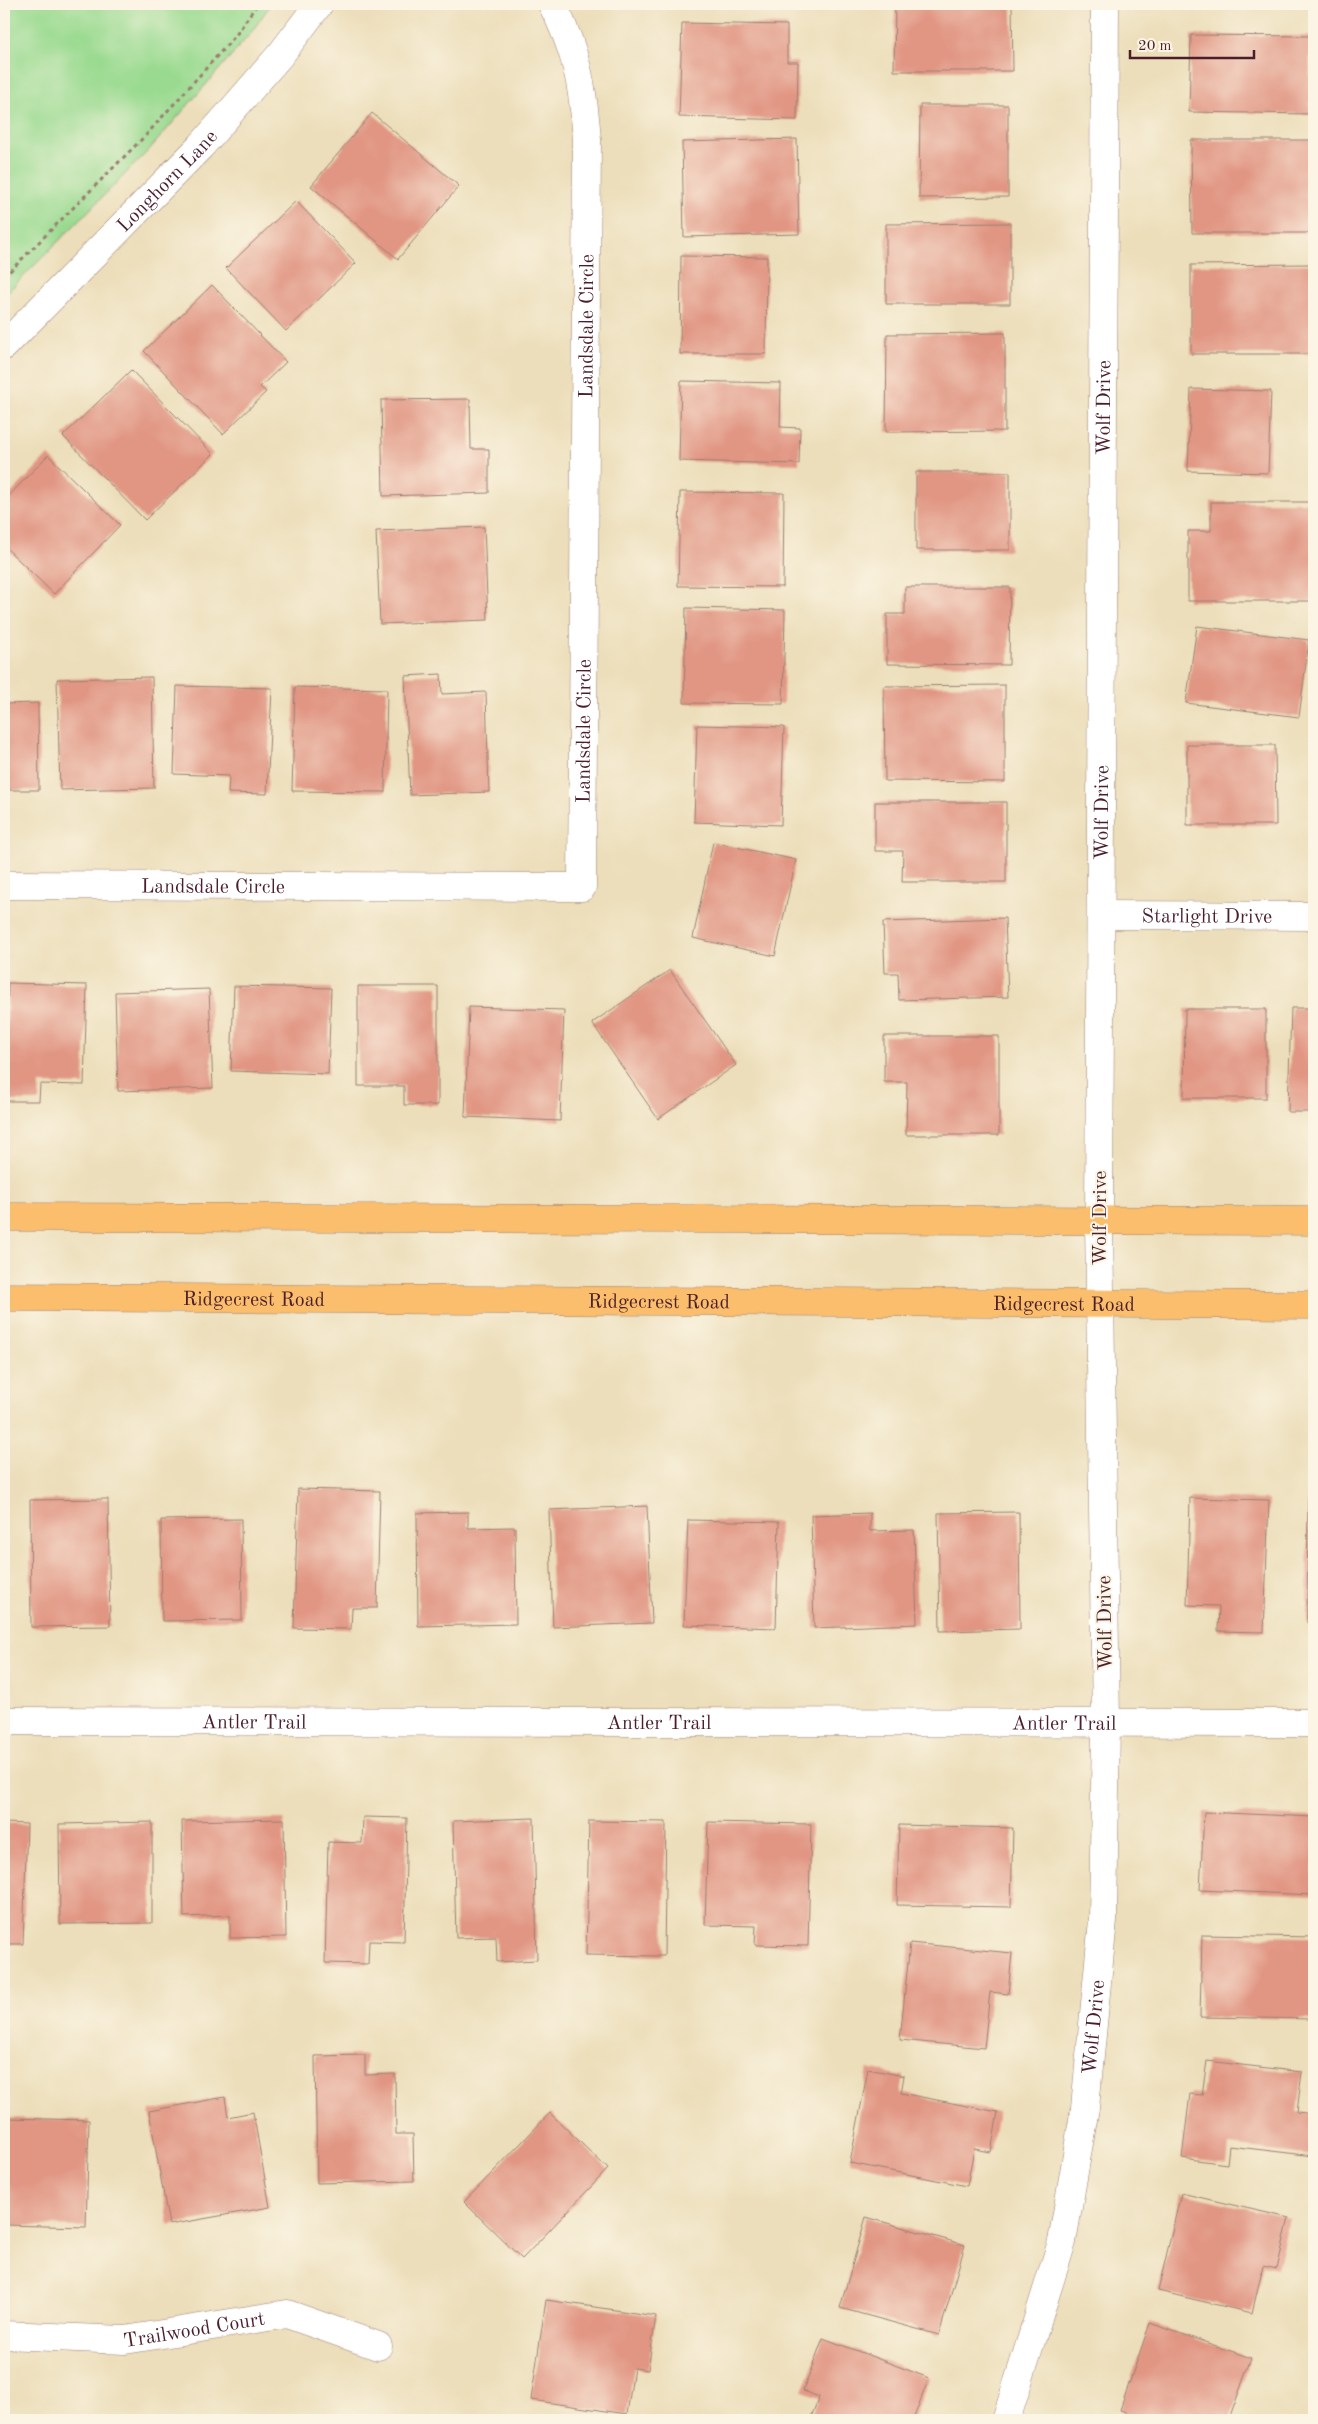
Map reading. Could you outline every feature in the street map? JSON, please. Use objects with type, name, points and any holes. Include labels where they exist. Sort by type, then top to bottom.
[{"type":"main road","points":[[4,1218],[1314,1221]]},
{"type":"main road","name":"Ridgecrest Road","points":[[4,1297],[1314,1306]]},
{"type":"street","name":"Longhorn Lane","points":[[4,346],[207,139],[276,61],[319,4]]},
{"type":"street","name":"Landsdale Circle","points":[[4,885],[582,887],[587,140],[584,98],[576,60],[564,26],[552,4]]},
{"type":"street","name":"Wolf Drive","points":[[1006,2420],[1062,2242],[1085,2108],[1102,1920],[1106,1724],[1099,1220],[1105,4]]},
{"type":"street","name":"Starlight Drive","points":[[1100,915],[1314,916]]},
{"type":"street","name":"Antler Trail","points":[[4,1722],[1314,1723]]},
{"type":"street","name":"Trailwood Court","points":[[4,2335],[125,2340],[287,2314],[378,2346]]},
{"type":"path","points":[[4,277],[146,135],[236,36],[258,4]]},
{"type":"green space","points":[[4,4],[271,4],[250,34],[148,151],[4,296]]},
{"type":"building","points":[[895,4],[1012,4],[1013,71],[894,71]]},
{"type":"building","points":[[682,23],[787,25],[787,62],[798,62],[797,120],[679,117]]},
{"type":"building","points":[[1191,35],[1310,36],[1310,114],[1189,112]]},
{"type":"building","points":[[920,105],[1008,105],[1008,197],[919,198]]},
{"type":"building","points":[[372,113],[459,186],[398,259],[311,186]]},
{"type":"building","points":[[797,139],[799,234],[684,237],[682,142]]},
{"type":"building","points":[[1191,140],[1314,140],[1314,233],[1192,233]]},
{"type":"building","points":[[296,201],[356,263],[286,331],[226,268]]},
{"type":"building","points":[[1010,223],[1010,304],[886,304],[886,224]]},
{"type":"building","points":[[681,256],[767,257],[766,354],[680,354]]},
{"type":"building","points":[[1312,264],[1312,354],[1191,354],[1191,265]]},
{"type":"building","points":[[212,285],[286,362],[260,387],[266,392],[223,434],[144,351]]},
{"type":"building","points":[[1005,333],[1005,431],[886,432],[887,334]]},
{"type":"building","points":[[131,370],[213,454],[145,520],[63,436]]},
{"type":"building","points":[[681,381],[781,383],[780,427],[800,428],[799,464],[679,461]]},
{"type":"building","points":[[1191,389],[1271,391],[1268,473],[1188,471]]},
{"type":"building","points":[[470,399],[471,449],[489,449],[489,493],[383,496],[381,400]]},
{"type":"building","points":[[48,455],[120,525],[54,594],[4,546],[4,501]]},
{"type":"building","points":[[916,472],[1010,472],[1010,550],[916,550]]},
{"type":"building","points":[[680,492],[784,493],[783,587],[678,586]]},
{"type":"building","points":[[1211,502],[1314,502],[1314,601],[1188,601],[1188,531],[1211,531]]},
{"type":"building","points":[[484,527],[488,620],[380,624],[376,531]]},
{"type":"building","points":[[905,587],[1010,587],[1009,665],[887,664],[887,614],[905,614]]},
{"type":"building","points":[[686,608],[785,610],[783,704],[684,703]]},
{"type":"building","points":[[1197,626],[1309,640],[1299,717],[1186,703]]},
{"type":"building","points":[[441,674],[442,694],[486,692],[489,792],[410,795],[405,676]]},
{"type":"building","points":[[152,677],[154,788],[60,790],[57,679]]},
{"type":"building","points":[[1005,685],[1005,782],[885,781],[884,686]]},
{"type":"building","points":[[177,686],[272,688],[267,794],[228,793],[229,776],[174,774]]},
{"type":"building","points":[[295,687],[387,689],[385,792],[292,791]]},
{"type":"building","points":[[38,703],[39,790],[4,790],[4,704]]},
{"type":"building","points":[[697,725],[784,727],[781,825],[694,822]]},
{"type":"building","points":[[1187,745],[1275,745],[1276,825],[1187,825]]},
{"type":"building","points":[[875,802],[1006,802],[1006,882],[902,882],[903,851],[875,851]]},
{"type":"building","points":[[713,842],[796,860],[775,956],[693,938]]},
{"type":"building","points":[[1005,918],[1008,997],[899,1000],[898,973],[885,973],[883,922]]},
{"type":"building","points":[[670,970],[736,1065],[658,1119],[592,1023]]},
{"type":"building","points":[[8,983],[87,985],[84,1085],[40,1084],[39,1101],[4,1101]]},
{"type":"building","points":[[234,986],[331,988],[328,1074],[231,1071]]},
{"type":"building","points":[[358,986],[438,986],[438,1105],[404,1105],[404,1086],[358,1086]]},
{"type":"building","points":[[209,989],[213,1088],[118,1091],[115,992]]},
{"type":"building","points":[[469,1007],[564,1010],[560,1121],[465,1117]]},
{"type":"building","points":[[1291,1008],[1314,1008],[1314,1112],[1288,1112]]},
{"type":"building","points":[[1185,1009],[1266,1009],[1266,1098],[1184,1098]]},
{"type":"building","points":[[884,1036],[999,1036],[999,1135],[906,1135],[907,1082],[884,1082]]},
{"type":"building","points":[[298,1489],[380,1491],[377,1608],[352,1608],[351,1629],[294,1628]]},
{"type":"building","points":[[1308,1495],[1314,1495],[1314,1623],[1307,1623]]},
{"type":"building","points":[[1190,1498],[1269,1500],[1264,1632],[1218,1631],[1219,1606],[1187,1605]]},
{"type":"building","points":[[108,1499],[110,1626],[31,1627],[30,1500]]},
{"type":"building","points":[[647,1506],[652,1623],[553,1627],[549,1510]]},
{"type":"building","points":[[468,1512],[468,1528],[515,1527],[516,1624],[418,1626],[417,1513]]},
{"type":"building","points":[[1019,1512],[1020,1629],[940,1631],[938,1513]]},
{"type":"building","points":[[870,1513],[870,1531],[914,1530],[917,1624],[814,1628],[811,1515]]},
{"type":"building","points":[[241,1519],[242,1620],[162,1621],[161,1520]]},
{"type":"building","points":[[688,1520],[779,1522],[776,1628],[684,1625]]},
{"type":"building","points":[[1204,1812],[1314,1817],[1314,1895],[1200,1890]]},
{"type":"building","points":[[363,1817],[407,1818],[404,1942],[369,1941],[368,1964],[325,1963],[328,1842],[362,1843]]},
{"type":"building","points":[[534,1818],[537,1960],[497,1962],[496,1937],[456,1938],[453,1821]]},
{"type":"building","points":[[284,1819],[286,1937],[230,1938],[230,1915],[184,1917],[182,1821]]},
{"type":"building","points":[[589,1821],[666,1822],[664,1956],[586,1955]]},
{"type":"building","points":[[152,1822],[152,1923],[60,1924],[59,1824]]},
{"type":"building","points":[[708,1822],[811,1824],[808,1946],[755,1945],[756,1926],[705,1925]]},
{"type":"building","points":[[4,1823],[27,1824],[23,1944],[4,1944]]},
{"type":"building","points":[[899,1825],[1013,1828],[1011,1907],[897,1905]]},
{"type":"building","points":[[1202,1935],[1314,1937],[1314,2019],[1200,2017]]},
{"type":"building","points":[[910,1943],[1012,1953],[1008,1994],[990,1992],[984,2048],[900,2040]]},
{"type":"building","points":[[365,2055],[365,2075],[395,2074],[396,2134],[413,2134],[414,2181],[317,2183],[315,2056]]},
{"type":"building","points":[[1207,2061],[1302,2072],[1297,2112],[1314,2114],[1314,2156],[1229,2146],[1227,2164],[1182,2158],[1190,2094],[1202,2095]]},
{"type":"building","points":[[868,2069],[904,2076],[901,2093],[998,2112],[991,2152],[974,2149],[967,2186],[850,2163]]},
{"type":"building","points":[[225,2097],[228,2117],[253,2112],[270,2207],[169,2225],[149,2111]]},
{"type":"building","points":[[550,2113],[608,2169],[522,2259],[464,2202]]},
{"type":"building","points":[[4,2118],[89,2120],[86,2227],[4,2225]]},
{"type":"building","points":[[1181,2193],[1289,2218],[1277,2269],[1263,2266],[1252,2313],[1158,2291]]},
{"type":"building","points":[[866,2217],[965,2245],[939,2335],[840,2308]]},
{"type":"building","points":[[546,2300],[656,2316],[648,2370],[634,2368],[627,2414],[531,2400]]},
{"type":"building","points":[[1150,2323],[1251,2358],[1229,2420],[1150,2420],[1120,2410]]},
{"type":"building","points":[[823,2338],[929,2378],[913,2420],[810,2420],[819,2397],[803,2391]]}]
